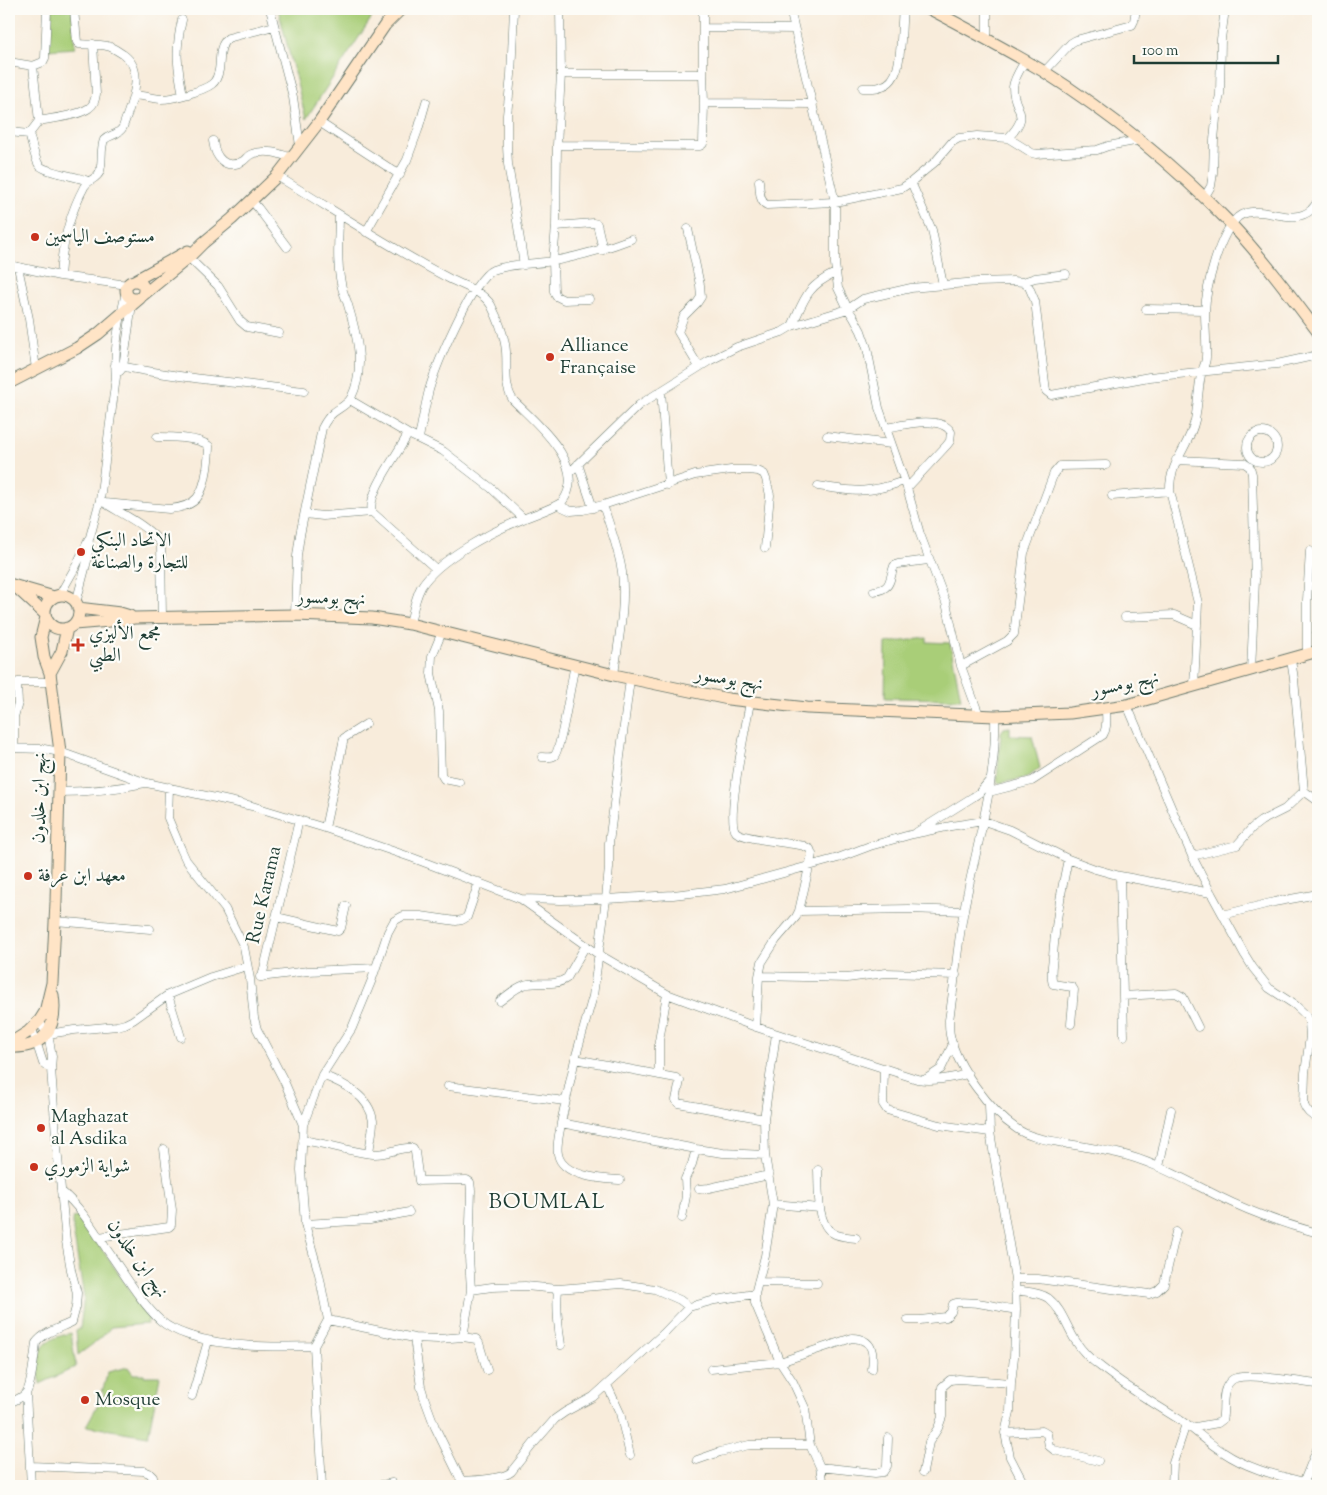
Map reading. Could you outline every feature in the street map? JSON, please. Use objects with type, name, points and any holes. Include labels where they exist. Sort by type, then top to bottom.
[{"type":"main road","points":[[930,9],[1044,72],[1140,140],[1231,224],[1282,284],[1318,332]]},
{"type":"main road","points":[[9,383],[78,348],[98,334],[121,314],[134,293],[203,243],[252,201],[277,176],[319,122],[361,59],[398,10]]},
{"type":"main road","points":[[134,293],[186,256]]},
{"type":"main road","name":"نهج بومسور","points":[[12,585],[72,598],[77,605],[120,613],[134,618]]},
{"type":"main road","name":"نهج بومسور","points":[[12,585],[46,615],[49,623],[60,628],[134,618],[295,615],[372,618],[410,624],[630,679],[690,692],[750,702],[807,708],[995,716],[1070,713],[1127,706],[1313,653]]},
{"type":"main road","points":[[46,615],[46,607],[49,601],[56,596]]},
{"type":"main road","points":[[50,678],[62,651],[70,626],[79,614],[77,605]]},
{"type":"main road","name":"نهج ابن خلدون","points":[[46,615],[42,636],[44,657],[50,678],[60,752],[52,983],[54,998],[51,1026],[48,1034]]},
{"type":"main road","name":"نهج ابن خلدون","points":[[35,1026],[45,1012],[52,983]]},
{"type":"main road","points":[[9,1046],[35,1026]]},
{"type":"main road","points":[[9,1046],[18,1047],[37,1042],[48,1034]]},
{"type":"street","points":[[9,62],[33,66],[43,62],[45,58],[47,9]]},
{"type":"street","points":[[60,276],[62,251],[71,214],[84,186],[88,181],[98,176],[104,140],[120,132],[123,127],[134,95],[136,78],[134,65],[120,52],[108,46],[79,44],[77,42],[74,9]]},
{"type":"street","points":[[270,9],[293,96],[300,146]]},
{"type":"street","points":[[514,9],[507,115],[507,146],[508,164],[524,264]]},
{"type":"street","points":[[560,9],[561,74],[557,145],[556,226],[553,261],[554,291],[556,296],[564,300],[589,299]]},
{"type":"street","points":[[557,145],[700,146],[703,144],[703,9]]},
{"type":"street","points":[[790,9],[835,202],[835,273],[838,288],[861,331],[867,348],[879,408],[906,485],[928,560],[946,604],[962,666],[979,715]]},
{"type":"street","points":[[862,88],[883,86],[894,76],[899,58],[903,9]]},
{"type":"street","points":[[986,39],[987,9]]},
{"type":"street","points":[[1044,72],[1076,40],[1132,24],[1136,9]]},
{"type":"street","points":[[1204,198],[1211,186],[1213,173],[1214,140],[1220,95],[1221,39],[1225,9]]},
{"type":"street","points":[[182,20],[177,52],[177,66],[183,96]]},
{"type":"street","points":[[134,95],[161,99],[183,96],[211,85],[219,71],[222,47],[228,38],[274,26]]},
{"type":"street","points":[[703,28],[794,29]]},
{"type":"street","points":[[29,134],[39,121],[81,112],[90,108],[96,94],[93,44]]},
{"type":"street","points":[[1008,138],[1019,126],[1021,117],[1013,86],[1025,61]]},
{"type":"street","points":[[33,66],[39,121]]},
{"type":"street","points":[[561,74],[703,74]]},
{"type":"street","points":[[366,232],[400,175],[410,153],[426,102]]},
{"type":"street","points":[[704,103],[813,104]]},
{"type":"street","points":[[319,122],[400,175]]},
{"type":"street","points":[[9,132],[29,134]]},
{"type":"street","points":[[29,134],[41,167],[88,181]]},
{"type":"street","points":[[759,181],[762,201],[767,205],[835,202],[907,186],[935,162],[952,142],[959,138],[977,136],[1008,138],[1036,154],[1097,150],[1140,140]]},
{"type":"street","points":[[213,141],[216,155],[220,160],[228,163],[243,161],[252,154],[265,152],[272,152],[291,158]]},
{"type":"street","points":[[277,176],[422,265],[474,290],[484,297],[490,304],[505,343],[507,360],[506,381],[509,393],[513,400],[554,441],[562,452],[569,484],[564,499],[558,505],[523,518],[484,537],[436,569],[421,587],[416,598],[410,624]]},
{"type":"street","points":[[911,182],[932,230],[943,285]]},
{"type":"street","points":[[252,201],[287,247]]},
{"type":"street","points":[[1194,687],[1198,603],[1170,490],[1172,470],[1188,440],[1195,421],[1201,373],[1206,359],[1205,310],[1208,286],[1217,253],[1231,224],[1240,216],[1248,212],[1284,216],[1304,214],[1311,210],[1318,201]]},
{"type":"street","points":[[295,615],[298,556],[322,428],[333,413],[350,400],[357,381],[359,346],[339,269],[339,215]]},
{"type":"street","points":[[556,226],[597,224],[603,250]]},
{"type":"street","points":[[688,229],[701,297],[684,316],[678,332],[699,367]]},
{"type":"street","points":[[419,438],[430,390],[436,373],[474,290],[487,274],[491,271],[524,264],[553,261],[603,250],[631,239]]},
{"type":"street","points":[[186,256],[218,286],[240,321],[247,328],[279,333]]},
{"type":"street","points":[[9,265],[134,293],[116,377],[101,502],[90,536],[76,566],[56,596]]},
{"type":"street","points":[[18,267],[29,319],[36,369]]},
{"type":"street","points":[[792,326],[809,292],[816,284],[835,273]]},
{"type":"street","points":[[568,473],[638,405],[699,367],[737,347],[782,332],[792,326],[848,308],[872,296],[911,288],[977,282],[1023,282],[1035,278],[1066,274]]},
{"type":"street","points":[[1023,282],[1029,287],[1035,301],[1046,391],[1048,394],[1149,377],[1277,364],[1318,355]]},
{"type":"street","points":[[1146,308],[1205,310]]},
{"type":"street","points":[[119,366],[121,314]]},
{"type":"street","points":[[119,366],[193,378],[304,391]]},
{"type":"street","points":[[661,391],[668,485]]},
{"type":"street","points":[[350,400],[408,434],[443,451],[492,488],[523,518]]},
{"type":"street","points":[[818,486],[850,491],[872,491],[906,485],[950,441],[951,432],[947,426],[936,423],[921,422],[886,428]]},
{"type":"street","points":[[1176,460],[1244,463],[1252,463],[1268,461],[1275,455],[1276,442],[1270,435],[1258,432],[1248,441],[1247,450],[1252,463],[1254,580],[1251,671]]},
{"type":"street","points":[[408,434],[380,482],[371,506],[372,512],[436,569]]},
{"type":"street","points":[[101,502],[169,509],[179,508],[194,502],[204,485],[209,446],[195,440],[158,436]]},
{"type":"street","points":[[827,436],[891,444]]},
{"type":"street","points":[[578,464],[593,508]]},
{"type":"street","points":[[962,666],[1007,641],[1014,634],[1024,554],[1054,473],[1060,466],[1106,465]]},
{"type":"street","points":[[558,505],[571,511],[593,508],[696,475],[717,472],[758,471],[764,474],[769,486],[770,495],[765,548]]},
{"type":"street","points":[[1112,496],[1170,490]]},
{"type":"street","points":[[101,502],[139,524],[155,536],[161,544],[162,618]]},
{"type":"street","points":[[603,506],[622,573],[622,607],[614,675]]},
{"type":"street","points":[[305,514],[323,516],[372,512]]},
{"type":"street","points":[[77,605],[90,536]]},
{"type":"street","points":[[1310,552],[1307,600],[1313,653]]},
{"type":"street","points":[[874,591],[882,590],[888,584],[894,566],[928,560]]},
{"type":"street","points":[[1125,616],[1174,615],[1197,625]]},
{"type":"street","points":[[442,632],[432,656],[431,674],[439,711],[441,774],[444,779],[459,782]]},
{"type":"street","points":[[1291,660],[1304,791],[1318,801]]},
{"type":"street","points":[[542,757],[552,757],[556,753],[564,723],[575,664]]},
{"type":"street","points":[[50,678],[18,682],[18,703],[14,717],[11,748],[44,749],[60,752],[147,783],[252,806],[325,828],[479,882],[521,899],[598,954],[667,994],[756,1027],[884,1070],[924,1080],[946,1079],[968,1074]]},
{"type":"street","points":[[620,1180],[593,1178],[572,1171],[563,1164],[557,1153],[565,1101],[589,1012],[598,954],[609,868],[609,843],[630,679]]},
{"type":"street","points":[[750,702],[734,790],[733,827],[736,832],[750,837],[804,846],[810,849],[812,854],[799,911],[776,940],[762,962],[759,976],[756,1027]]},
{"type":"street","points":[[1127,706],[1192,856],[1253,968],[1270,988],[1295,1005],[1307,1016],[1310,1036],[1305,1073],[1304,1106],[1305,1110],[1318,1119]]},
{"type":"street","points":[[989,792],[1032,781],[1103,736],[1106,723],[1106,708]]},
{"type":"street","points":[[995,716],[995,751],[989,792],[964,911],[949,1020],[953,1044],[968,1074],[989,1104],[1001,1117],[1020,1131],[1039,1138],[1135,1158],[1160,1167],[1254,1213],[1318,1233]]},
{"type":"street","points":[[325,828],[344,738],[366,724]]},
{"type":"street","points":[[913,834],[979,793],[990,780]]},
{"type":"street","points":[[59,792],[117,789],[147,783]]},
{"type":"street","points":[[170,787],[168,818],[180,849],[186,860],[229,915],[244,947],[256,1029],[284,1081],[303,1125]]},
{"type":"street","points":[[1192,856],[1237,845],[1252,828],[1285,809],[1304,791]]},
{"type":"street","name":"Rue Karama","points":[[262,977],[299,820]]},
{"type":"street","points":[[521,899],[561,900],[673,895],[725,888],[838,858],[870,846],[913,834],[984,821],[1010,830],[1068,859],[1120,876],[1211,893]]},
{"type":"street","points":[[1068,859],[1055,925],[1052,972],[1053,984],[1074,990],[1071,1024]]},
{"type":"street","points":[[1120,876],[1124,1036]]},
{"type":"street","points":[[322,1486],[314,1346],[328,1320],[319,1274],[304,1224],[301,1170],[303,1125],[322,1076],[352,1028],[388,932],[394,921],[403,916],[462,920],[467,917],[479,882]]},
{"type":"street","points":[[1223,915],[1274,902],[1318,894]]},
{"type":"street","points":[[276,917],[338,931],[341,928],[346,906]]},
{"type":"street","points":[[799,911],[909,909],[964,911]]},
{"type":"street","points":[[54,921],[150,929]]},
{"type":"street","points":[[500,1000],[524,985],[562,982],[567,978],[586,945]]},
{"type":"street","points":[[48,1034],[125,1024],[168,995],[247,966]]},
{"type":"street","points":[[250,979],[308,971],[376,968]]},
{"type":"street","points":[[759,976],[847,978],[886,973],[956,976]]},
{"type":"street","points":[[1123,996],[1176,992],[1183,997],[1198,1027]]},
{"type":"street","points":[[659,1075],[659,1041],[667,994]]},
{"type":"street","points":[[168,995],[181,1038]]},
{"type":"street","name":"نهج ابن خلدون","points":[[35,1026],[48,1034],[52,1056],[51,1069],[61,1191],[74,1201],[148,1307],[162,1322],[173,1329],[208,1341],[239,1346],[314,1346]]},
{"type":"street","name":"نهج ابن خلدون","points":[[35,1026],[37,1042],[44,1063],[51,1069]]},
{"type":"street","points":[[776,1034],[764,1118],[765,1155],[773,1204],[768,1240],[755,1294],[760,1315],[780,1362],[793,1382],[805,1408],[810,1445],[820,1467],[823,1486]]},
{"type":"street","points":[[924,1080],[941,1069],[953,1044]]},
{"type":"street","points":[[575,1059],[679,1080],[676,1100],[678,1104],[764,1118]]},
{"type":"street","points":[[884,1070],[883,1104],[887,1110],[939,1125],[990,1132]]},
{"type":"street","points":[[322,1076],[343,1084],[358,1095],[369,1107],[373,1123],[369,1153]]},
{"type":"street","points":[[448,1086],[565,1101]]},
{"type":"street","points":[[989,1104],[990,1132],[1015,1279],[1014,1357],[1010,1412],[1005,1433],[1010,1457],[1025,1486]]},
{"type":"street","points":[[1160,1167],[1171,1110]]},
{"type":"street","points":[[561,1122],[696,1150],[765,1155]]},
{"type":"street","points":[[302,1140],[369,1153],[384,1153],[404,1148],[413,1148],[419,1182],[464,1179],[470,1182],[469,1257],[471,1290],[463,1337]]},
{"type":"street","points":[[99,1237],[169,1227],[171,1225],[172,1210],[164,1149]]},
{"type":"street","points":[[682,1218],[686,1196],[685,1179],[696,1150]]},
{"type":"street","points":[[818,1170],[820,1208],[823,1223],[835,1235],[856,1238]]},
{"type":"street","points":[[699,1189],[768,1175]]},
{"type":"street","points":[[9,1403],[17,1400],[26,1392],[29,1386],[36,1342],[40,1337],[72,1322],[76,1307],[77,1293],[66,1241],[61,1191]]},
{"type":"street","points":[[773,1204],[820,1208]]},
{"type":"street","points":[[304,1224],[370,1220],[409,1212]]},
{"type":"street","points":[[1015,1279],[1038,1279],[1149,1294],[1157,1291],[1164,1284],[1176,1232]]},
{"type":"street","points":[[758,1282],[817,1283]]},
{"type":"street","points":[[471,1290],[525,1286],[558,1290],[620,1284],[639,1286],[669,1294],[689,1307]]},
{"type":"street","points":[[558,1290],[556,1307],[560,1345]]},
{"type":"street","points":[[1015,1290],[1037,1293],[1049,1299],[1060,1310],[1075,1340],[1093,1360],[1137,1394],[1188,1426],[1237,1461],[1306,1485],[1318,1447]]},
{"type":"street","points":[[414,1338],[421,1388],[443,1444],[462,1484],[508,1475],[512,1472],[555,1418],[593,1397],[663,1334],[689,1307],[715,1300],[755,1294]]},
{"type":"street","points":[[908,1320],[946,1317],[951,1312],[953,1304],[957,1301],[968,1301],[1016,1310]]},
{"type":"street","points":[[328,1320],[414,1338],[463,1337],[476,1339],[487,1370]]},
{"type":"street","points":[[711,1369],[780,1362],[852,1338],[859,1338],[869,1343],[872,1352],[872,1369]]},
{"type":"street","points":[[192,1396],[208,1341]]},
{"type":"street","points":[[1188,1426],[1218,1423],[1222,1420],[1224,1392],[1232,1380],[1236,1378],[1249,1377],[1318,1384]]},
{"type":"street","points":[[923,1472],[929,1442],[938,1428],[942,1417],[942,1387],[950,1380],[958,1379],[1011,1383]]},
{"type":"street","points":[[607,1385],[620,1413],[630,1455]]},
{"type":"street","points":[[26,1392],[31,1486]]},
{"type":"street","points":[[1172,1486],[1171,1472],[1173,1463],[1188,1426]]},
{"type":"street","points":[[1005,1433],[1042,1431],[1047,1434],[1049,1446],[1054,1450],[1098,1461]]},
{"type":"street","points":[[820,1467],[875,1473],[883,1472],[887,1466],[888,1438]]},
{"type":"street","points":[[697,1460],[749,1445],[810,1445]]},
{"type":"street","points":[[31,1466],[144,1471],[153,1477],[153,1486]]},
{"type":"street","points":[[377,1486],[392,1483]]},
{"type":"green space","points":[[52,9],[72,9],[75,48],[48,50]]},
{"type":"green space","points":[[278,9],[374,9],[374,14],[306,119]]},
{"type":"green space","points":[[927,638],[927,642],[950,643],[961,699],[885,698],[886,643]]},
{"type":"green space","points":[[1010,727],[1010,735],[1032,736],[1040,768],[1027,778],[998,783],[1001,732],[1004,728]]},
{"type":"green space","points":[[73,1218],[80,1218],[149,1317],[147,1324],[111,1327],[101,1338],[78,1355],[76,1331],[80,1329],[84,1297],[73,1230]]},
{"type":"green space","points":[[71,1333],[76,1367],[40,1384],[39,1361],[44,1346],[59,1336]]},
{"type":"green space","points":[[128,1367],[133,1374],[160,1376],[148,1436],[86,1426],[104,1394],[102,1392],[108,1372]]},
{"type":"place","name":"مستوصف الياسمين","points":[[35,237]]},
{"type":"place","name":"Alliance Française","points":[[550,357]]},
{"type":"place","name":"الاتحاد البنكي للتجارة والصناعة","points":[[81,552]]},
{"type":"place","name":"مجمع الأليزي الطبي","points":[[78,645]]},
{"type":"place","name":"معهد ابن عرفة","points":[[28,876]]},
{"type":"place","name":"Maghazat al Asdika","points":[[41,1128]]},
{"type":"place","name":"شواية الزموري","points":[[34,1167]]},
{"type":"place","name":"Mosque","points":[[85,1400]]},
{"type":"district","name":"BOUMLAL","points":[[547,1203]]}]
